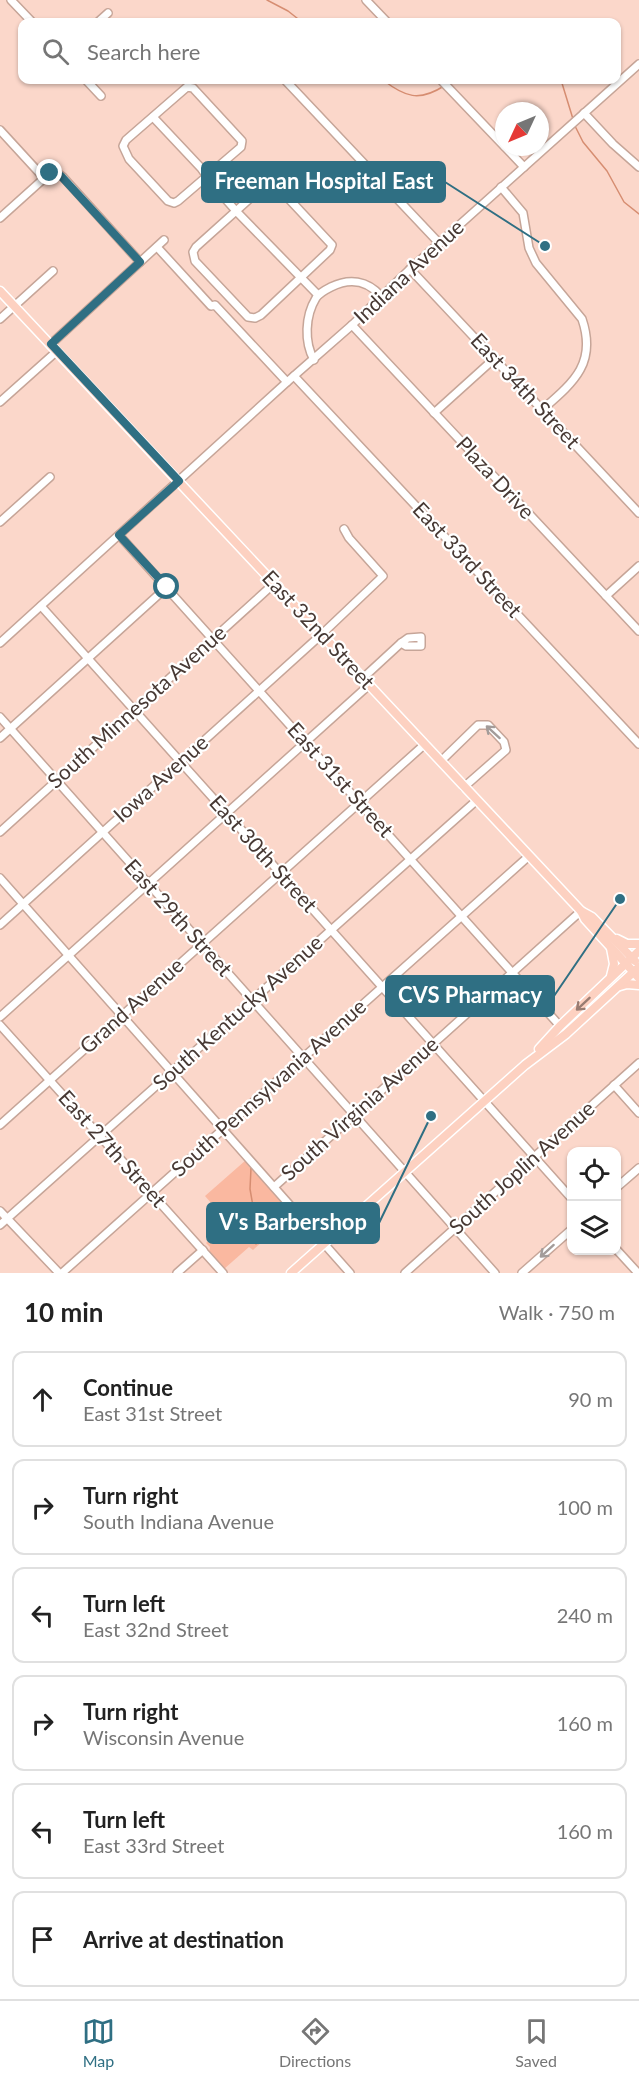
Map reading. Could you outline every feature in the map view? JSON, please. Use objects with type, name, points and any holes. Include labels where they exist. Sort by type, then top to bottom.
[{"type":"main road","name":"East 32nd Street","points":[[0,291],[581,911],[585,919],[611,947],[629,961]]},
{"type":"main road","points":[[291,1273],[525,1065],[566,1034],[638,970],[611,936],[592,917],[581,911]]},
{"type":"main road","points":[[611,936],[627,944],[639,944]]},
{"type":"main road","points":[[609,980],[614,964],[611,947]]},
{"type":"main road","points":[[525,1065],[560,1026],[639,951]]},
{"type":"main road","points":[[617,988],[627,984],[639,985]]},
{"type":"street","points":[[11,0],[28,18]]},
{"type":"street","points":[[366,0],[383,18]]},
{"type":"street","points":[[102,18],[108,13]]},
{"type":"street","name":"Indiana Avenue","points":[[621,80],[639,64]]},
{"type":"street","points":[[90,84],[101,96]]},
{"type":"street","points":[[289,84],[439,243]]},
{"type":"street","points":[[445,84],[495,137]]},
{"type":"street","name":"Indiana Avenue","points":[[0,644],[314,360],[410,269],[617,84]]},
{"type":"street","points":[[187,87],[193,88],[242,141],[241,147],[178,201],[174,203],[168,201],[129,159],[123,146],[126,140],[153,117],[187,87]]},
{"type":"street","points":[[584,113],[613,144],[639,167]]},
{"type":"street","points":[[153,117],[237,212],[318,295]]},
{"type":"street","points":[[0,130],[47,175]]},
{"type":"street","points":[[513,156],[524,167]]},
{"type":"street","points":[[0,218],[47,175],[56,172],[140,262]]},
{"type":"street","points":[[274,183],[332,245],[330,250],[301,278],[255,318],[248,317],[195,261],[193,252],[237,212],[266,184],[274,183]]},
{"type":"street","points":[[501,187],[524,213],[530,248],[536,263],[582,319],[586,330],[587,348],[584,366],[573,381],[543,409]]},
{"type":"street","points":[[1,400],[164,240]]},
{"type":"street","points":[[157,247],[211,306],[215,305],[287,382]]},
{"type":"street","name":"East 34th Street","points":[[410,269],[639,513]]},
{"type":"street","points":[[0,320],[53,271]]},
{"type":"street","points":[[314,360],[308,349],[307,334],[309,315],[318,295],[341,282],[349,281],[368,284],[381,296]]},
{"type":"street","name":"Plaza Drive","points":[[352,325],[639,631]]},
{"type":"street","points":[[434,413],[495,358]]},
{"type":"street","name":"East 33rd Street","points":[[294,376],[639,744]]},
{"type":"street","points":[[0,522],[50,477]]},
{"type":"street","name":"Iowa Avenue","points":[[0,925],[383,576],[344,529]]},
{"type":"street","name":"East 31st Street","points":[[119,535],[560,1026]]},
{"type":"street","points":[[606,596],[639,566]]},
{"type":"street","name":"South Minnesota Avenue","points":[[0,832],[268,589],[272,581]]},
{"type":"street","points":[[0,738],[167,587]]},
{"type":"street","name":"East 30th Street","points":[[41,606],[567,1193]]},
{"type":"street","points":[[0,1017],[306,742],[400,643]]},
{"type":"street","name":"East 29th Street","points":[[0,717],[495,1273]]},
{"type":"street","points":[[441,761],[478,725],[488,725],[504,742],[506,750],[464,787]]},
{"type":"street","name":"Grand Avenue","points":[[0,1125],[425,744]]},
{"type":"street","name":"South Kentucky Avenue","points":[[0,1225],[477,800]]},
{"type":"street","name":"South Pennsylvania Avenue","points":[[61,1273],[529,856]]},
{"type":"street","points":[[0,878],[350,1273]]},
{"type":"street","name":"South Virginia Avenue","points":[[274,1187],[581,911]]},
{"type":"street","name":"East 27th Street","points":[[0,1025],[224,1273]]},
{"type":"street","name":"South Joplin Avenue","points":[[405,1273],[639,1063]]},
{"type":"street","points":[[614,1085],[639,1113]]},
{"type":"street","points":[[621,1184],[639,1168]]},
{"type":"street","points":[[0,1211],[61,1273]]},
{"type":"street","points":[[522,1273],[567,1232]]},
{"type":"street","points":[[177,1273],[203,1250]]},
{"type":"street","points":[[621,1254],[638,1273]]},
{"type":"shaded area","points":[[246,1160],[293,1214],[253,1250],[249,1247],[224,1269],[209,1253],[210,1247],[206,1243],[228,1222],[205,1196]]},
{"type":"waterway","points":[[267,0],[297,18]]},
{"type":"waterway","points":[[389,84],[405,94],[420,96],[444,86]]},
{"type":"waterway","points":[[562,84],[573,119]]},
{"type":"waterway","points":[[575,126],[583,142],[607,171],[624,202],[639,214]]},
{"type":"waterway","points":[[251,1168],[250,1189],[257,1229],[256,1244]]},
{"type":"place","name":"Freeman Hospital East","points":[[545,246]]},
{"type":"place","name":"CVS Pharmacy","points":[[620,899]]},
{"type":"place","name":"V's Barbershop","points":[[431,1116]]},
{"type":"route","points":[[50,173],[56,172],[61,176],[140,262],[51,344],[179,481],[119,535],[167,587]]}]
